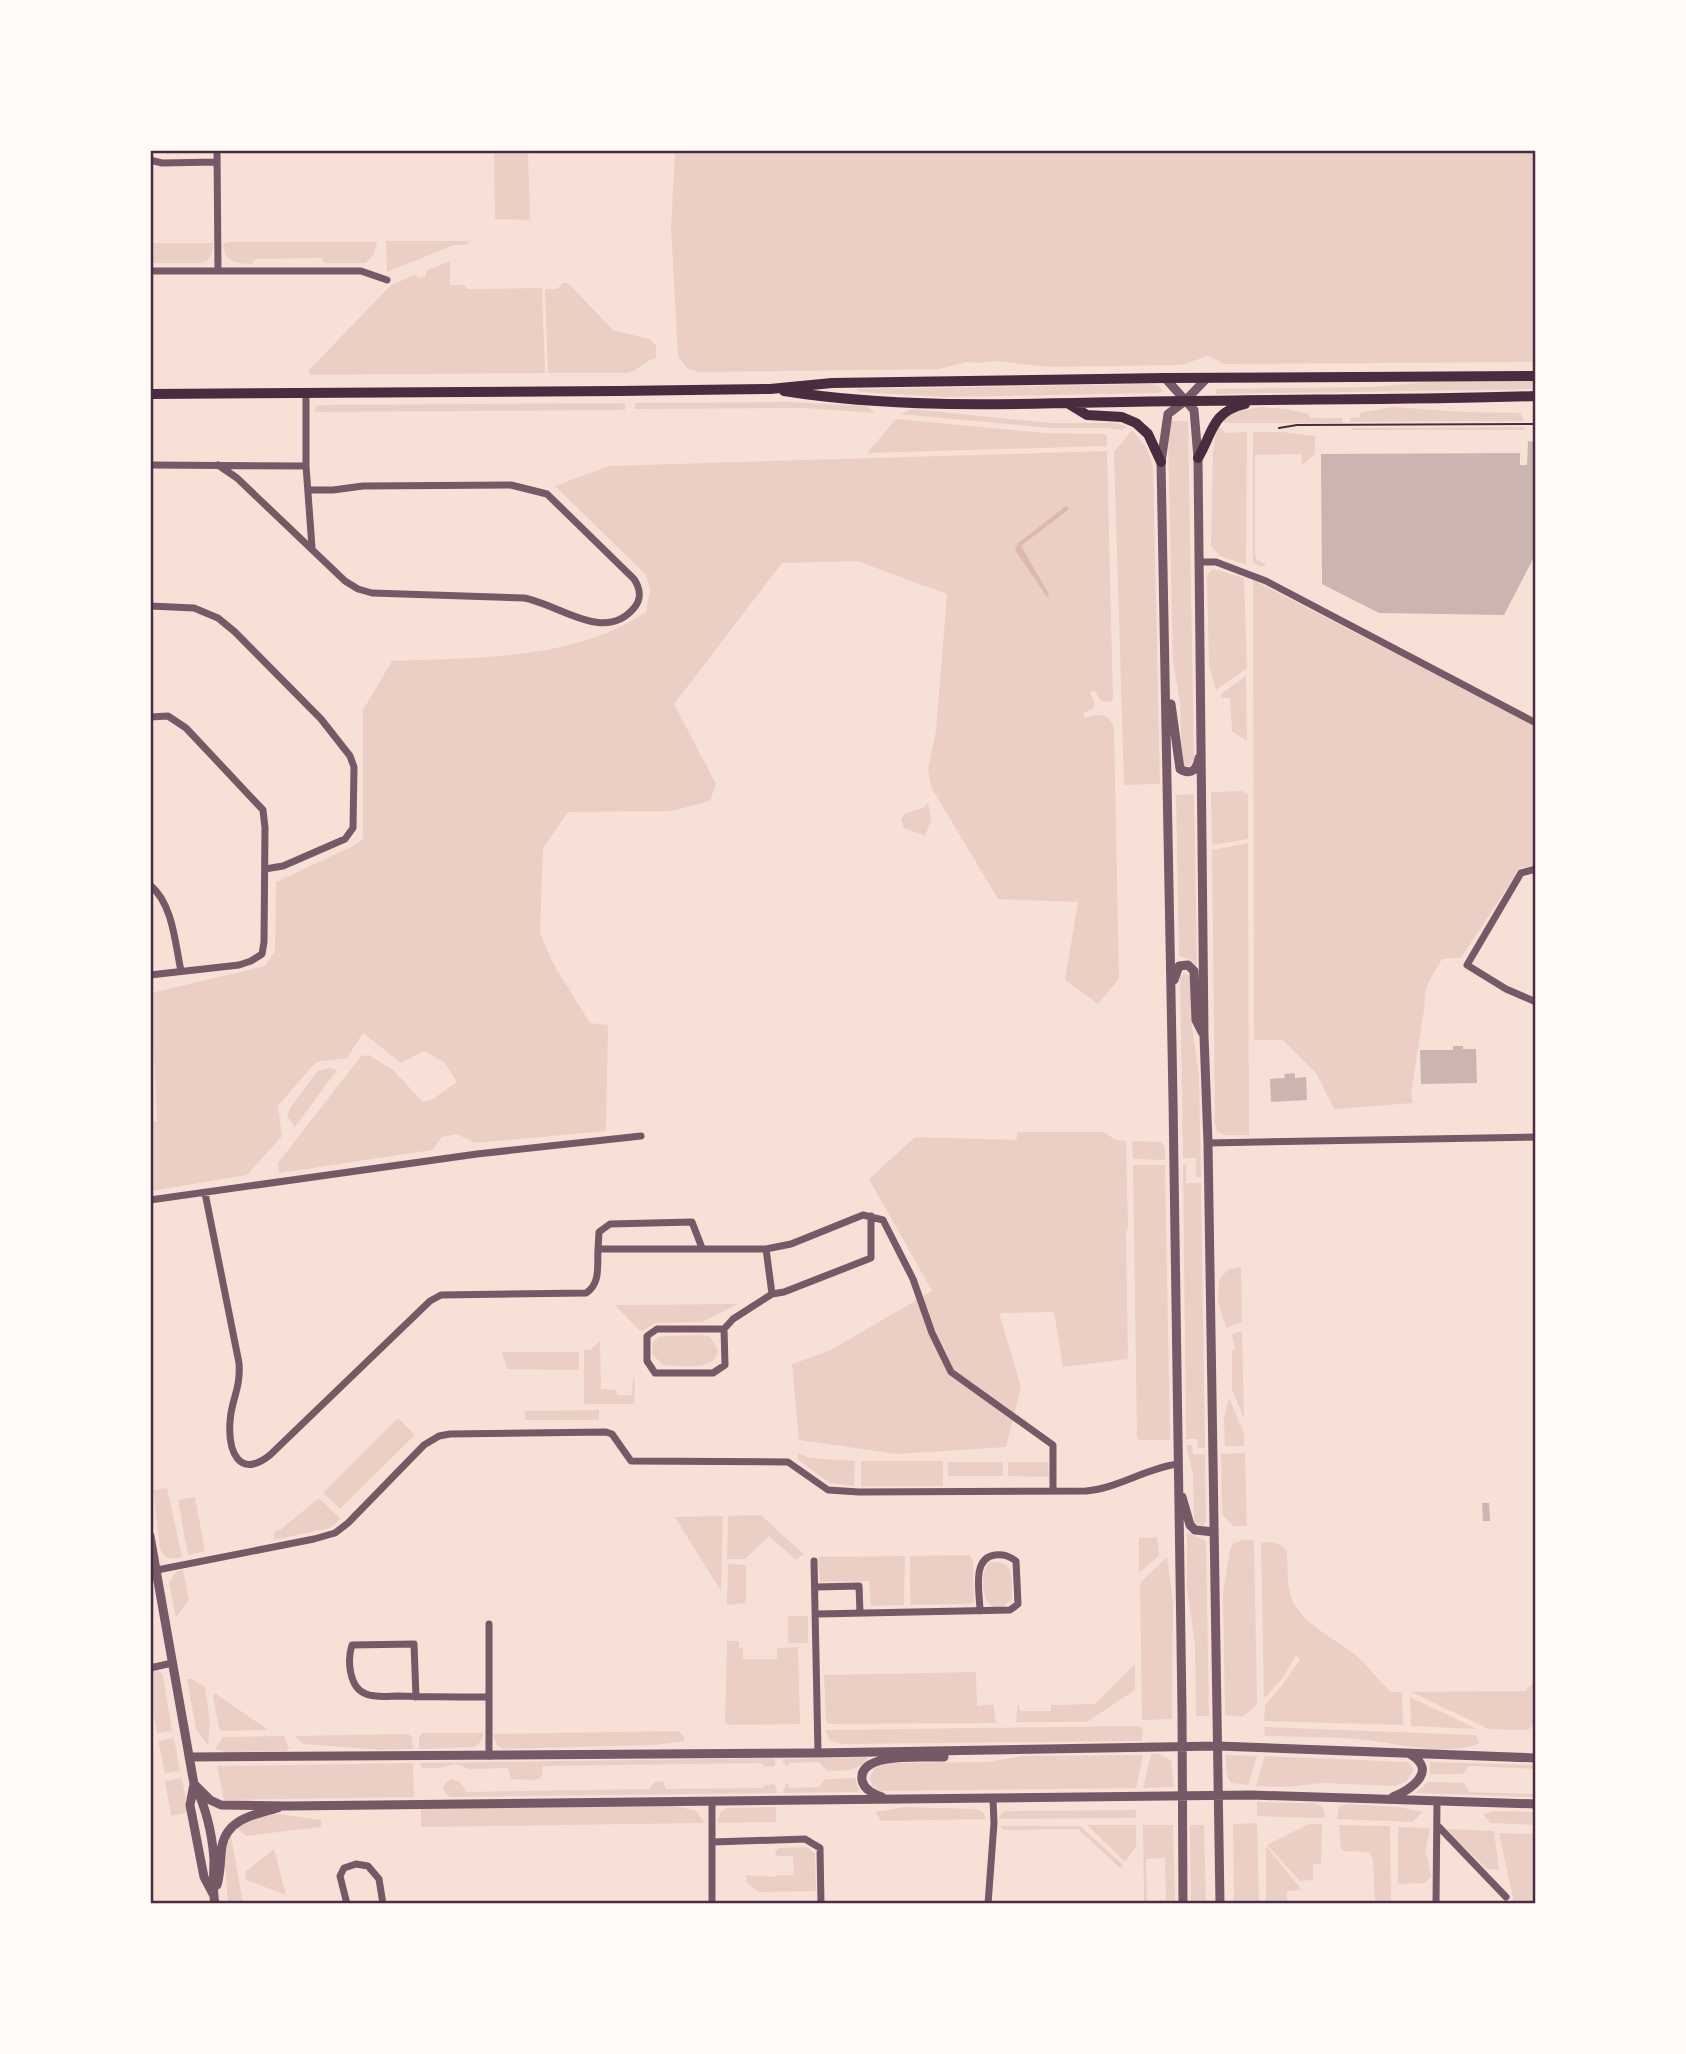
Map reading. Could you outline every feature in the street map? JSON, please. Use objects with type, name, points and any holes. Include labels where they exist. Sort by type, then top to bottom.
[{"type":"main road","points":[[150,394],[770,389],[832,383],[1535,376]]},
{"type":"main road","points":[[770,389],[831,399],[1069,404],[1535,396]]},
{"type":"main road","points":[[1198,458],[1216,419],[1236,406],[1257,401]]},
{"type":"main road","points":[[1069,404],[1087,415],[1122,417],[1136,423],[1147,434],[1161,462]]},
{"type":"street","points":[[217,150],[218,271]]},
{"type":"street","points":[[150,160],[162,163],[217,162]]},
{"type":"street","points":[[150,271],[361,271],[387,280]]},
{"type":"street","points":[[1165,378],[1194,410],[1198,458],[1204,1036],[1220,1903]]},
{"type":"street","points":[[1183,1903],[1161,462],[1168,414],[1206,379]]},
{"type":"street","points":[[306,393],[306,466],[312,548]]},
{"type":"street","points":[[150,465],[306,466]]},
{"type":"street","points":[[218,465],[237,478],[345,581],[358,589],[372,593],[524,598],[546,603],[586,621],[612,624],[620,621],[635,608],[639,600],[639,588],[634,579],[547,494],[535,489],[511,485],[363,486],[308,490]]},
{"type":"street","points":[[1200,562],[1216,562],[1266,581],[1535,723]]},
{"type":"street","points":[[150,606],[194,608],[218,618],[321,719],[350,756],[354,767],[353,828],[345,839],[283,866],[265,869]]},
{"type":"street","points":[[1166,674],[1180,769],[1188,773],[1197,768],[1202,746]]},
{"type":"street","points":[[150,717],[168,716],[186,727],[263,810],[265,828],[262,954],[239,965],[150,975]]},
{"type":"street","points":[[1535,869],[1521,873],[1467,965],[1506,989],[1535,1002]]},
{"type":"street","points":[[150,885],[160,892],[166,907],[181,971]]},
{"type":"street","points":[[1171,998],[1176,969],[1188,965],[1195,974],[1196,1020],[1204,1036]]},
{"type":"street","points":[[150,1200],[477,1154],[641,1136]]},
{"type":"street","points":[[1208,1143],[1535,1137]]},
{"type":"street","points":[[205,1193],[239,1363],[240,1381],[229,1421],[234,1452],[237,1460],[244,1465],[254,1466],[270,1455],[430,1301],[456,1293],[586,1293],[597,1281],[599,1232],[610,1224],[692,1222],[702,1248]]},
{"type":"street","points":[[598,1249],[766,1249],[791,1244],[863,1215],[883,1220],[913,1279],[932,1333],[951,1372],[1053,1445],[1053,1491]]},
{"type":"street","points":[[724,1329],[657,1329],[647,1336],[647,1361],[655,1373],[713,1373],[725,1365],[724,1329],[733,1319],[772,1294],[784,1292],[871,1258],[871,1216]]},
{"type":"street","points":[[766,1249],[772,1294]]},
{"type":"street","points":[[157,1570],[335,1533],[424,1445],[439,1436],[450,1434],[606,1432],[612,1434],[631,1461],[788,1462],[828,1490],[857,1492],[1098,1490],[1115,1486],[1154,1469],[1178,1464]]},
{"type":"street","points":[[1178,1486],[1190,1525],[1195,1530],[1214,1532]]},
{"type":"street","points":[[150,1536],[194,1784],[205,1804],[214,1857],[214,1900]]},
{"type":"street","points":[[817,1614],[980,1611],[1010,1610],[1018,1604],[1016,1561],[1008,1555],[991,1555],[983,1560],[979,1567],[980,1611]]},
{"type":"street","points":[[814,1562],[818,1753]]},
{"type":"street","points":[[816,1587],[859,1586],[860,1613]]},
{"type":"street","points":[[489,1625],[489,1756]]},
{"type":"street","points":[[416,1697],[414,1644],[352,1645],[351,1675],[361,1691],[368,1695],[416,1697],[488,1697]]},
{"type":"street","points":[[150,1668],[172,1664]]},
{"type":"street","points":[[189,1758],[1001,1751],[1218,1746],[1535,1758]]},
{"type":"street","points":[[889,1799],[871,1792],[863,1783],[863,1772],[876,1760],[982,1756],[1001,1751]]},
{"type":"street","points":[[1388,1799],[1415,1786],[1420,1776],[1421,1767],[1416,1758],[1407,1753]]},
{"type":"street","points":[[194,1784],[210,1800],[221,1805],[287,1806],[1219,1795],[1535,1804]]},
{"type":"street","points":[[194,1784],[190,1805],[204,1877],[214,1900]]},
{"type":"street","points":[[988,1903],[994,1823],[993,1799]]},
{"type":"street","points":[[712,1801],[712,1903]]},
{"type":"street","points":[[1436,1903],[1437,1801]]},
{"type":"street","points":[[214,1900],[222,1845],[228,1832],[248,1816],[287,1806]]},
{"type":"street","points":[[1437,1825],[1506,1897]]},
{"type":"street","points":[[713,1842],[805,1839],[817,1844],[821,1854],[821,1903]]},
{"type":"street","points":[[347,1903],[340,1877],[344,1868],[356,1864],[368,1866],[379,1879],[383,1903]]},
{"type":"path","points":[[1279,428],[1297,425],[1535,424]]},
{"type":"shaded area","points":[[494,151],[528,151],[530,220],[495,219]]},
{"type":"shaded area","points":[[675,151],[1535,151],[1535,362],[1225,364],[1208,356],[1181,365],[1048,367],[996,361],[967,362],[939,369],[699,372],[687,368],[678,356],[671,228]]},
{"type":"shaded area","points":[[386,241],[470,241],[467,245],[454,245],[387,272]]},
{"type":"shaded area","points":[[377,242],[374,254],[366,263],[324,263],[321,258],[255,259],[252,264],[232,261],[224,250],[223,244]]},
{"type":"shaded area","points":[[151,243],[213,243],[212,253],[205,262],[151,263]]},
{"type":"shaded area","points":[[450,261],[450,285],[464,285],[467,289],[542,288],[545,373],[310,375],[309,370],[391,285],[415,275],[420,278],[426,276],[426,271]]},
{"type":"shaded area","points":[[563,283],[568,283],[613,330],[649,339],[656,345],[656,358],[627,373],[548,373],[545,289],[557,289]]},
{"type":"shaded area","points":[[1535,381],[1535,389],[1216,394],[1216,389],[1375,387],[1426,382]]},
{"type":"shaded area","points":[[1159,386],[1162,390],[1160,393],[946,397],[860,392],[855,389]]},
{"type":"shaded area","points":[[788,402],[866,406],[875,413],[804,408],[635,409],[635,403]]},
{"type":"shaded area","points":[[625,403],[625,410],[314,412],[317,406],[322,405]]},
{"type":"shaded area","points":[[1261,407],[1309,414],[1310,418],[1342,418],[1342,423],[1226,423],[1221,420],[1231,413]]},
{"type":"shaded area","points":[[1393,407],[1520,413],[1525,421],[1350,422],[1350,418],[1360,417],[1360,413]]},
{"type":"shaded area","points":[[912,409],[1050,423],[1116,423],[1127,427],[1122,430],[1050,428],[900,414]]},
{"type":"shaded area","points":[[896,419],[1046,433],[1104,434],[1107,436],[1107,446],[867,453]]},
{"type":"shaded area","points":[[1170,421],[1188,421],[1194,760],[1189,766],[1184,766],[1182,759],[1180,702],[1173,663],[1168,436]]},
{"type":"shaded area","points":[[1217,425],[1226,433],[1247,432],[1246,565],[1220,556],[1211,546],[1213,452]]},
{"type":"shaded area","points":[[1524,427],[1525,430],[1351,430],[1352,428]]},
{"type":"shaded area","points":[[1132,430],[1146,447],[1153,466],[1160,784],[1124,785],[1114,452]]},
{"type":"shaded area","points":[[1253,432],[1315,436],[1315,454],[1302,465],[1301,454],[1255,455],[1255,554],[1257,560],[1266,564],[1262,567],[1253,563]]},
{"type":"shaded area","points":[[1107,451],[1113,699],[1110,702],[1101,701],[1094,690],[1090,693],[1094,707],[1083,714],[1085,718],[1106,716],[1114,727],[1119,979],[1098,1004],[1065,980],[1078,902],[998,899],[931,787],[928,769],[936,731],[947,594],[857,561],[782,563],[674,704],[716,784],[710,801],[672,811],[568,812],[543,848],[540,933],[553,963],[590,1023],[608,1025],[606,1131],[475,1143],[457,1134],[442,1137],[432,1150],[279,1173],[278,1163],[361,1056],[369,1055],[393,1070],[423,1102],[433,1099],[457,1082],[444,1062],[424,1051],[401,1063],[363,1033],[347,1058],[316,1062],[278,1106],[282,1136],[247,1175],[151,1191],[151,1123],[157,1121],[151,993],[265,966],[275,951],[276,882],[355,845],[363,838],[363,710],[392,661],[490,657],[556,648],[618,628],[646,612],[650,589],[645,574],[555,486],[608,466]]},
{"type":"shaded area","points":[[1066,506],[1069,509],[1021,546],[1049,594],[1047,597],[1015,550],[1018,543]]},
{"type":"shaded area","points":[[1213,569],[1244,578],[1247,668],[1216,690],[1209,665],[1207,575]]},
{"type":"shaded area","points":[[1253,580],[1535,726],[1535,865],[1520,868],[1461,958],[1442,959],[1430,980],[1425,992],[1411,1095],[1413,1103],[1334,1109],[1316,1073],[1283,1040],[1254,1040]]},
{"type":"shaded area","points":[[1246,676],[1247,741],[1232,731],[1230,698],[1221,698],[1221,694]]},
{"type":"shaded area","points":[[1242,791],[1248,794],[1248,839],[1212,845],[1211,792]]},
{"type":"shaded area","points":[[1194,794],[1197,966],[1190,959],[1179,956],[1176,795]]},
{"type":"shaded area","points":[[928,802],[931,821],[925,836],[904,828],[901,820],[904,814],[925,807]]},
{"type":"shaded area","points":[[1248,843],[1249,1135],[1224,1135],[1217,1131],[1215,1124],[1212,850]]},
{"type":"shaded area","points":[[1185,973],[1191,977],[1192,1026],[1199,1077],[1201,1177],[1196,1177],[1196,1158],[1183,1158],[1180,977]]},
{"type":"shaded area","points":[[329,1068],[337,1070],[295,1127],[287,1116],[290,1108],[318,1071]]},
{"type":"shaded area","points":[[1018,1132],[1103,1132],[1116,1140],[1126,1141],[1128,1359],[1063,1367],[1054,1312],[999,1313],[1021,1387],[1006,1447],[896,1454],[799,1440],[792,1364],[829,1351],[932,1291],[869,1179],[915,1137],[1016,1140]]},
{"type":"shaded area","points":[[1132,1141],[1161,1142],[1165,1148],[1165,1160],[1133,1159]]},
{"type":"shaded area","points":[[1183,1164],[1186,1164],[1186,1183],[1201,1183],[1205,1448],[1198,1448],[1197,1439],[1186,1439]]},
{"type":"shaded area","points":[[1133,1165],[1165,1165],[1170,1440],[1137,1438]]},
{"type":"shaded area","points":[[1241,1267],[1242,1322],[1226,1328],[1218,1302],[1219,1279],[1229,1269]]},
{"type":"shaded area","points":[[738,1304],[702,1322],[655,1323],[642,1331],[615,1305]]},
{"type":"shaded area","points":[[1242,1331],[1244,1418],[1232,1390],[1232,1350],[1235,1349],[1232,1334]]},
{"type":"shaded area","points":[[659,1337],[710,1337],[718,1350],[716,1357],[704,1365],[663,1365],[652,1354],[653,1342]]},
{"type":"shaded area","points":[[600,1341],[601,1389],[616,1390],[617,1395],[632,1395],[633,1377],[634,1404],[584,1402],[584,1350],[590,1350]]},
{"type":"shaded area","points":[[502,1352],[579,1352],[579,1370],[507,1369]]},
{"type":"shaded area","points":[[1229,1398],[1244,1433],[1244,1446],[1225,1446],[1224,1417]]},
{"type":"shaded area","points":[[599,1410],[599,1420],[525,1420],[525,1411]]},
{"type":"shaded area","points":[[398,1418],[415,1435],[340,1509],[323,1493]]},
{"type":"shaded area","points":[[1186,1445],[1192,1445],[1193,1454],[1205,1454],[1206,1521],[1203,1526],[1194,1523],[1193,1475]]},
{"type":"shaded area","points":[[798,1453],[810,1458],[855,1461],[854,1486],[830,1483],[798,1460]]},
{"type":"shaded area","points":[[1245,1453],[1247,1526],[1233,1526],[1222,1514],[1221,1454]]},
{"type":"shaded area","points":[[861,1461],[943,1461],[943,1486],[861,1486]]},
{"type":"shaded area","points":[[948,1462],[1003,1462],[1003,1476],[948,1476]]},
{"type":"shaded area","points":[[1008,1462],[1048,1462],[1049,1477],[1008,1476]]},
{"type":"shaded area","points":[[167,1488],[182,1557],[173,1559],[165,1557],[160,1549],[153,1490]]},
{"type":"shaded area","points":[[195,1497],[205,1551],[188,1555],[178,1500]]},
{"type":"shaded area","points":[[319,1498],[341,1519],[330,1528],[274,1540],[275,1531],[280,1530]]},
{"type":"shaded area","points":[[761,1515],[804,1554],[796,1560],[769,1536],[745,1559],[727,1559],[728,1516]]},
{"type":"shaded area","points":[[723,1516],[721,1591],[675,1517]]},
{"type":"shaded area","points":[[1187,1532],[1206,1541],[1209,1716],[1196,1716],[1195,1644],[1187,1589]]},
{"type":"shaded area","points":[[1157,1537],[1159,1556],[1139,1573],[1139,1538]]},
{"type":"shaded area","points":[[1254,1540],[1257,1705],[1242,1717],[1225,1715],[1223,1594],[1230,1549],[1234,1543]]},
{"type":"shaded area","points":[[1261,1543],[1279,1544],[1287,1551],[1289,1589],[1298,1610],[1306,1619],[1358,1657],[1391,1692],[1402,1692],[1403,1725],[1264,1721],[1265,1705],[1300,1660],[1296,1655],[1284,1676],[1264,1697]]},
{"type":"shaded area","points":[[969,1555],[973,1560],[974,1601],[971,1604],[910,1605],[910,1556]]},
{"type":"shaded area","points":[[905,1556],[904,1605],[871,1606],[869,1581],[820,1582],[818,1557]]},
{"type":"shaded area","points":[[1167,1557],[1173,1601],[1172,1719],[1142,1720],[1140,1586]]},
{"type":"shaded area","points":[[990,1562],[1005,1564],[1011,1572],[1012,1599],[1003,1607],[993,1607],[984,1592],[984,1572]]},
{"type":"shaded area","points":[[728,1564],[746,1565],[746,1603],[727,1605]]},
{"type":"shaded area","points":[[183,1569],[189,1600],[176,1618],[169,1583],[176,1572]]},
{"type":"shaded area","points":[[788,1616],[808,1616],[808,1643],[788,1643]]},
{"type":"shaded area","points":[[727,1641],[739,1641],[739,1648],[743,1648],[743,1659],[777,1659],[777,1648],[798,1647],[800,1724],[725,1723]]},
{"type":"shaded area","points":[[1135,1664],[1135,1690],[1087,1722],[1016,1722],[1018,1702],[1020,1711],[1051,1711],[1051,1705],[1095,1704]]},
{"type":"shaded area","points":[[158,1670],[163,1675],[172,1731],[157,1733],[151,1699],[150,1671]]},
{"type":"shaded area","points":[[976,1672],[977,1706],[993,1704],[996,1723],[829,1724],[826,1721],[824,1675]]},
{"type":"shaded area","points":[[187,1679],[205,1687],[210,1724],[208,1746],[196,1729]]},
{"type":"shaded area","points":[[1535,1681],[1535,1723],[1528,1730],[1489,1729],[1411,1692],[1525,1691]]},
{"type":"shaded area","points":[[215,1693],[268,1730],[221,1731],[213,1696]]},
{"type":"shaded area","points":[[1410,1697],[1477,1729],[1411,1726]]},
{"type":"shaded area","points":[[1140,1726],[1143,1729],[1142,1741],[840,1744],[830,1740],[825,1730]]},
{"type":"shaded area","points":[[1264,1727],[1475,1735],[1480,1743],[1450,1749],[1419,1748],[1345,1738],[1265,1736]]},
{"type":"shaded area","points":[[679,1731],[685,1738],[684,1741],[656,1745],[503,1749],[497,1745],[492,1734]]},
{"type":"shaded area","points":[[423,1733],[483,1733],[482,1740],[475,1747],[419,1749],[419,1737]]},
{"type":"shaded area","points":[[408,1734],[412,1737],[413,1749],[381,1750],[304,1744],[294,1736]]},
{"type":"shaded area","points":[[284,1736],[289,1748],[286,1751],[225,1752],[215,1749],[223,1737]]},
{"type":"shaded area","points":[[174,1738],[180,1771],[165,1773],[158,1741]]},
{"type":"shaded area","points":[[1151,1754],[1159,1754],[1171,1760],[1174,1787],[1143,1788]]},
{"type":"shaded area","points":[[1143,1755],[1136,1788],[881,1791],[872,1786],[870,1777],[875,1768],[888,1763],[988,1762],[1022,1756]]},
{"type":"shaded area","points":[[1226,1755],[1257,1756],[1248,1785],[1232,1783],[1228,1779]]},
{"type":"shaded area","points":[[1265,1756],[1408,1762],[1414,1769],[1407,1781],[1396,1786],[1321,1783],[1288,1787],[1256,1786]]},
{"type":"shaded area","points":[[867,1757],[858,1767],[844,1771],[827,1771],[819,1762],[789,1763],[788,1767],[783,1763],[783,1759]]},
{"type":"shaded area","points":[[775,1758],[775,1766],[765,1767],[762,1763],[543,1766],[542,1777],[534,1780],[511,1779],[508,1768],[469,1769],[456,1764],[422,1768],[419,1763]]},
{"type":"shaded area","points":[[1430,1762],[1535,1765],[1535,1769],[1469,1766],[1463,1774],[1430,1774]]},
{"type":"shaded area","points":[[413,1763],[414,1797],[224,1800],[217,1766]]},
{"type":"shaded area","points":[[182,1778],[188,1812],[171,1816],[165,1781]]},
{"type":"shaded area","points":[[855,1778],[859,1790],[857,1792],[783,1793],[786,1784],[789,1784],[789,1788],[819,1787],[825,1779]]},
{"type":"shaded area","points":[[452,1779],[460,1782],[467,1792],[649,1789],[655,1782],[663,1781],[666,1789],[763,1788],[773,1784],[777,1793],[451,1797],[443,1788],[445,1783]]},
{"type":"shaded area","points":[[1428,1782],[1464,1783],[1469,1792],[1535,1794],[1535,1797],[1415,1793]]},
{"type":"shaded area","points":[[1257,1802],[1315,1803],[1323,1807],[1325,1818],[1257,1816]]},
{"type":"shaded area","points":[[1347,1804],[1399,1807],[1423,1812],[1412,1822],[1337,1819],[1339,1807]]},
{"type":"shaded area","points":[[676,1806],[696,1811],[705,1823],[421,1827],[421,1809]]},
{"type":"shaded area","points":[[776,1807],[776,1822],[717,1823],[720,1813],[726,1808]]},
{"type":"shaded area","points":[[905,1807],[977,1809],[983,1812],[986,1819],[881,1821],[876,1812]]},
{"type":"shaded area","points":[[1136,1810],[1136,1818],[998,1819],[1004,1811]]},
{"type":"shaded area","points":[[1494,1811],[1535,1812],[1535,1825],[1490,1823],[1483,1814]]},
{"type":"shaded area","points":[[278,1814],[321,1820],[321,1827],[246,1836],[237,1828],[251,1820]]},
{"type":"shaded area","points":[[1257,1823],[1259,1903],[1234,1903],[1233,1824]]},
{"type":"shaded area","points":[[1309,1824],[1322,1824],[1321,1864],[1313,1864],[1313,1880],[1300,1881],[1267,1845]]},
{"type":"shaded area","points":[[1087,1825],[1136,1825],[1136,1847],[1125,1862]]},
{"type":"shaded area","points":[[1143,1825],[1173,1825],[1173,1903],[1166,1903],[1165,1858],[1146,1859],[1147,1902],[1144,1903]]},
{"type":"shaded area","points":[[1190,1825],[1204,1825],[1206,1903],[1191,1903]]},
{"type":"shaded area","points":[[1339,1825],[1390,1826],[1391,1903],[1375,1903],[1373,1860],[1369,1852],[1343,1851]]},
{"type":"shaded area","points":[[999,1826],[1080,1826],[1123,1865],[1120,1868],[1078,1829],[1004,1830]]},
{"type":"shaded area","points":[[1398,1827],[1430,1828],[1425,1855],[1431,1876],[1425,1883],[1398,1884]]},
{"type":"shaded area","points":[[1446,1829],[1494,1831],[1499,1870],[1487,1869]]},
{"type":"shaded area","points":[[1499,1833],[1535,1834],[1535,1903],[1514,1903]]},
{"type":"shaded area","points":[[231,1836],[243,1903],[228,1903],[224,1852]]},
{"type":"shaded area","points":[[1266,1846],[1302,1890],[1287,1891],[1287,1903],[1266,1903]]},
{"type":"shaded area","points":[[807,1847],[815,1854],[816,1891],[759,1892],[747,1883],[746,1875],[794,1875],[793,1856],[776,1856],[775,1851],[779,1848]]},
{"type":"shaded area","points":[[274,1849],[286,1895],[246,1880],[245,1872]]},
{"type":"building","points":[[1528,441],[1536,442],[1536,553],[1504,615],[1379,613],[1322,584],[1321,454],[1520,453],[1520,465],[1527,465]]},
{"type":"building","points":[[1453,1046],[1476,1049],[1477,1083],[1421,1084],[1420,1050],[1453,1050]]},
{"type":"building","points":[[1295,1073],[1295,1078],[1306,1077],[1307,1100],[1271,1102],[1270,1079],[1285,1078],[1284,1074]]},
{"type":"building","points":[[1482,1503],[1489,1503],[1490,1521],[1483,1521]]}]
